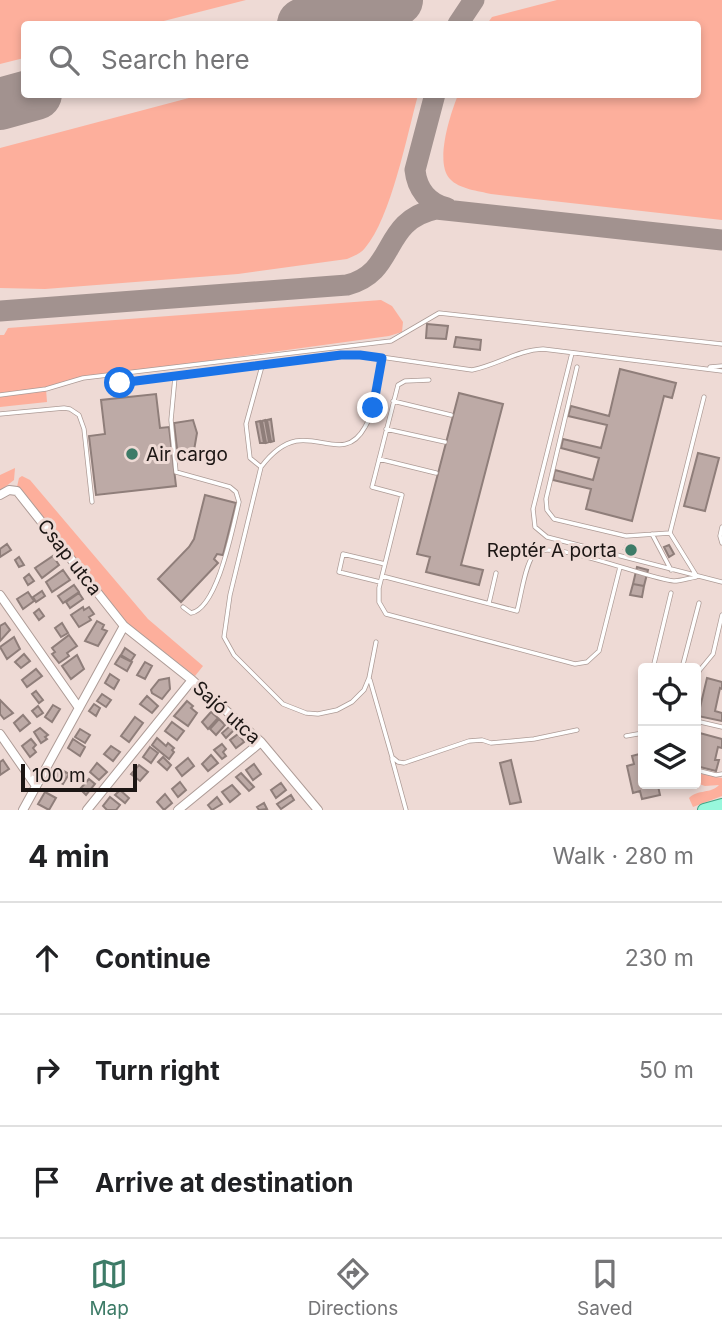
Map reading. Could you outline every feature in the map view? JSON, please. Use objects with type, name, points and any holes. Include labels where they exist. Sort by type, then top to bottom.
[{"type":"main road","points":[[704,810],[722,805]]},
{"type":"street","name":"Csap utca","points":[[0,495],[14,489],[124,626]]},
{"type":"street","points":[[0,595],[79,708]]},
{"type":"street","name":"Sajó utca","points":[[124,626],[192,680],[261,742],[318,810]]},
{"type":"street","points":[[23,810],[124,626]]},
{"type":"street","points":[[88,810],[192,680]]},
{"type":"street","points":[[0,734],[36,786]]},
{"type":"street","points":[[178,810],[261,742]]},
{"type":"lane","points":[[0,395],[46,389],[83,377],[391,341],[439,313],[722,344]]},
{"type":"lane","points":[[120,383],[341,355],[360,355],[472,370],[487,367],[529,350],[707,368],[722,372]]},
{"type":"lane","points":[[572,353],[534,509],[535,527],[547,537],[722,582]]},
{"type":"lane","points":[[376,642],[364,691],[337,710],[318,713],[295,710],[283,704],[234,655],[224,637],[230,595],[261,467],[270,455],[296,440],[342,446],[352,441],[365,429],[373,408],[382,358]]},
{"type":"lane","points":[[261,467],[250,458],[246,424],[262,366]]},
{"type":"lane","points":[[577,366],[545,499],[547,510],[554,519],[626,536],[670,533]]},
{"type":"lane","points":[[707,368],[722,366]]},
{"type":"lane","points":[[175,377],[171,420],[176,472],[229,487],[236,492],[239,502],[219,575],[203,607],[191,613],[183,607]]},
{"type":"lane","points":[[429,380],[401,382],[396,389],[372,487],[402,495],[380,582],[379,602],[386,614],[575,664],[587,662],[599,651],[620,566]]},
{"type":"lane","points":[[698,576],[670,533],[704,397]]},
{"type":"lane","points":[[393,401],[451,415]]},
{"type":"lane","points":[[0,414],[64,408],[79,415],[84,429],[92,502]]},
{"type":"lane","points":[[386,429],[444,442]]},
{"type":"lane","points":[[379,459],[436,473]]},
{"type":"lane","points":[[722,527],[722,543]]},
{"type":"lane","points":[[652,534],[671,570]]},
{"type":"lane","points":[[382,576],[517,611],[530,562],[536,551],[542,549],[674,581],[698,576]]},
{"type":"lane","points":[[380,582],[339,572],[343,554],[385,564]]},
{"type":"lane","points":[[489,603],[496,573]]},
{"type":"lane","points":[[654,663],[671,593]]},
{"type":"lane","points":[[683,663],[699,603]]},
{"type":"lane","points":[[701,669],[713,654],[722,615]]},
{"type":"lane","points":[[369,678],[406,810]]},
{"type":"lane","points":[[701,722],[722,727]]},
{"type":"lane","points":[[392,757],[404,763],[469,741],[482,740],[491,743],[534,739],[577,730]]},
{"type":"lane","points":[[626,736],[638,734]]},
{"type":"lane","points":[[701,771],[722,774]]},
{"type":"shaded area","points":[[0,0],[246,0],[164,21],[21,21],[21,59],[0,64]]},
{"type":"shaded area","points":[[557,0],[722,0],[722,220],[491,194],[464,187],[450,179],[445,171],[445,137],[457,98],[701,98],[701,21],[489,21],[492,17]]},
{"type":"shaded area","points":[[189,98],[417,98],[383,217],[363,250],[347,259],[238,274],[45,289],[0,288],[0,148]]},
{"type":"shaded area","points":[[381,300],[392,306],[403,322],[402,332],[389,336],[83,378],[46,389],[47,402],[0,407],[0,335],[4,335],[8,328]]},
{"type":"shaded area","points":[[15,468],[14,480],[0,491],[0,475]]},
{"type":"shaded area","points":[[22,476],[30,480],[148,619],[203,666],[195,676],[126,622],[17,487]]},
{"type":"shaded area","points":[[701,774],[722,778],[722,796],[693,807],[689,798],[719,785],[701,785]]},
{"type":"building","points":[[427,324],[448,326],[446,339],[426,338]]},
{"type":"building","points":[[456,337],[481,340],[480,350],[454,347]]},
{"type":"building","points":[[620,369],[676,383],[672,398],[664,396],[632,521],[586,509],[591,489],[553,480],[555,470],[593,480],[599,458],[561,448],[563,439],[601,448],[607,425],[568,416],[571,406],[609,416]]},
{"type":"building","points":[[459,393],[503,404],[461,565],[483,570],[479,585],[426,572],[430,557],[417,554]]},
{"type":"building","name":"Air cargo","points":[[156,394],[160,428],[169,427],[176,486],[96,495],[89,436],[105,434],[101,400]]},
{"type":"building","points":[[271,419],[274,441],[271,442],[267,420]]},
{"type":"building","points":[[193,420],[197,433],[193,456],[178,457],[174,423]]},
{"type":"building","points":[[265,420],[269,442],[266,443],[262,421]]},
{"type":"building","points":[[260,421],[264,443],[260,443],[256,422]]},
{"type":"building","points":[[698,453],[719,458],[705,511],[684,506]]},
{"type":"building","points":[[205,495],[236,503],[223,555],[217,554],[214,559],[218,563],[181,602],[158,579],[194,539]]},
{"type":"building","points":[[7,544],[11,550],[0,557],[0,549]]},
{"type":"building","name":"Reptér A porta","points":[[626,545],[636,547],[634,554],[624,549]]},
{"type":"building","points":[[669,545],[674,554],[669,557],[664,547]]},
{"type":"building","points":[[53,556],[59,565],[42,578],[35,568]]},
{"type":"building","points":[[19,557],[24,565],[19,567],[15,560]]},
{"type":"building","points":[[637,567],[648,570],[644,586],[633,584]]},
{"type":"building","points":[[63,570],[70,580],[52,592],[46,582]]},
{"type":"building","points":[[29,574],[34,581],[28,585],[24,578]]},
{"type":"building","points":[[633,584],[644,586],[642,597],[630,595]]},
{"type":"building","points":[[74,585],[79,592],[63,603],[58,596]]},
{"type":"building","points":[[42,591],[45,596],[36,602],[33,597]]},
{"type":"building","points":[[28,592],[34,601],[23,609],[17,599]]},
{"type":"building","points":[[79,593],[83,599],[70,608],[66,602]]},
{"type":"building","points":[[83,607],[84,610],[89,607],[94,614],[89,617],[91,620],[79,627],[71,615]]},
{"type":"building","points":[[39,609],[44,616],[39,620],[34,613]]},
{"type":"building","points":[[97,621],[104,625],[102,629],[107,631],[98,646],[85,641]]},
{"type":"building","points":[[5,623],[10,630],[0,641],[0,626]]},
{"type":"building","points":[[62,623],[68,633],[61,637],[55,628]]},
{"type":"building","points":[[69,635],[77,646],[59,663],[52,654],[55,652],[52,648]]},
{"type":"building","points":[[14,637],[20,649],[7,659],[0,647]]},
{"type":"building","points":[[125,648],[135,655],[131,661],[121,655]]},
{"type":"building","points":[[24,654],[30,661],[21,668],[15,662]]},
{"type":"building","points":[[77,655],[84,669],[71,679],[62,666]]},
{"type":"building","points":[[120,656],[132,662],[127,671],[115,664]]},
{"type":"building","points":[[145,662],[152,666],[145,679],[137,675]]},
{"type":"building","points":[[36,669],[42,676],[27,687],[22,680]]},
{"type":"building","points":[[110,674],[119,680],[114,689],[105,683]]},
{"type":"building","points":[[169,678],[170,689],[162,699],[152,693],[151,690],[159,680]]},
{"type":"building","points":[[707,678],[722,682],[715,711],[722,713],[722,721],[701,717]]},
{"type":"building","points":[[36,691],[43,700],[39,703],[32,694]]},
{"type":"building","points":[[102,694],[111,700],[106,707],[97,701]]},
{"type":"building","points":[[147,696],[158,706],[152,713],[140,704]]},
{"type":"building","points":[[0,700],[13,713],[4,719],[0,714]]},
{"type":"building","points":[[187,701],[197,713],[188,726],[174,716]]},
{"type":"building","points":[[94,704],[100,708],[96,716],[89,711]]},
{"type":"building","points":[[53,705],[60,709],[52,722],[45,717]]},
{"type":"building","points":[[38,706],[43,713],[37,717],[32,711]]},
{"type":"building","points":[[211,712],[218,718],[208,729],[202,722]]},
{"type":"building","points":[[23,715],[30,723],[20,731],[14,723]]},
{"type":"building","points":[[135,717],[143,723],[129,742],[121,736]]},
{"type":"building","points":[[219,719],[225,725],[216,735],[210,729]]},
{"type":"building","points":[[172,722],[184,731],[177,740],[165,731]]},
{"type":"building","points":[[230,726],[234,730],[226,738],[222,733]]},
{"type":"building","points":[[40,728],[48,735],[41,743],[34,732]]},
{"type":"building","points":[[80,729],[90,735],[85,743],[75,737]]},
{"type":"building","points":[[701,733],[722,739],[722,748],[718,747],[715,760],[719,760],[716,771],[701,767]]},
{"type":"building","points":[[238,734],[244,742],[236,748],[230,740]]},
{"type":"building","points":[[157,738],[166,746],[168,743],[174,748],[169,759],[152,745]]},
{"type":"building","points":[[31,739],[36,745],[33,748],[36,752],[30,757],[22,746]]},
{"type":"building","points":[[73,739],[85,747],[80,756],[68,748]]},
{"type":"building","points":[[222,744],[226,749],[223,752],[226,756],[222,759],[214,750]]},
{"type":"building","points":[[111,746],[120,752],[113,761],[104,754]]},
{"type":"building","points":[[150,747],[158,753],[151,763],[143,757]]},
{"type":"building","points":[[638,754],[638,789],[659,789],[660,795],[642,799],[640,791],[633,793],[627,766],[634,764],[632,756]]},
{"type":"building","points":[[211,755],[218,763],[208,771],[202,764]]},
{"type":"building","points":[[163,757],[171,765],[167,770],[158,762]]},
{"type":"building","points":[[188,758],[194,766],[182,776],[176,768]]},
{"type":"building","points":[[3,760],[9,769],[0,775],[0,762]]},
{"type":"building","points":[[511,760],[521,802],[510,804],[500,763]]},
{"type":"building","points":[[97,763],[107,772],[99,780],[90,772]]},
{"type":"building","points":[[254,764],[261,774],[253,780],[246,770]]},
{"type":"building","points":[[139,765],[148,772],[140,781],[131,774]]},
{"type":"building","points":[[58,768],[69,774],[63,784],[52,778]]},
{"type":"building","points":[[241,773],[254,787],[249,791],[236,777]]},
{"type":"building","points":[[89,779],[95,784],[86,795],[80,789]]},
{"type":"building","points":[[180,782],[186,790],[178,797],[172,789]]},
{"type":"building","points":[[281,783],[286,790],[276,798],[271,790]]},
{"type":"building","points":[[232,785],[240,794],[230,802],[222,792]]},
{"type":"building","points":[[120,790],[129,798],[125,803],[115,795]]},
{"type":"building","points":[[45,792],[56,798],[49,810],[38,804]]},
{"type":"building","points":[[165,794],[172,803],[164,810],[157,802]]},
{"type":"building","points":[[291,795],[294,800],[281,809],[277,804]]},
{"type":"building","points":[[110,797],[120,805],[116,810],[107,810],[103,806]]},
{"type":"building","points":[[217,797],[222,804],[212,810],[208,805]]},
{"type":"building","points":[[264,803],[267,809],[259,810],[257,807]]},
{"type":"taxiway","points":[[460,21],[474,0]]},
{"type":"taxiway","points":[[434,98],[415,170],[418,183],[425,194],[434,203],[447,208]]},
{"type":"taxiway","points":[[0,311],[347,285],[375,269],[406,224],[418,215],[436,209],[722,240]]},
{"type":"runway","points":[[315,21],[397,0]]},
{"type":"runway","points":[[0,104],[22,98]]},
{"type":"place","name":"Air cargo","points":[[132,454]]},
{"type":"place","name":"Reptér A porta","points":[[631,550]]},
{"type":"route","points":[[120,383],[297,360],[360,355],[382,358],[373,408]]}]
